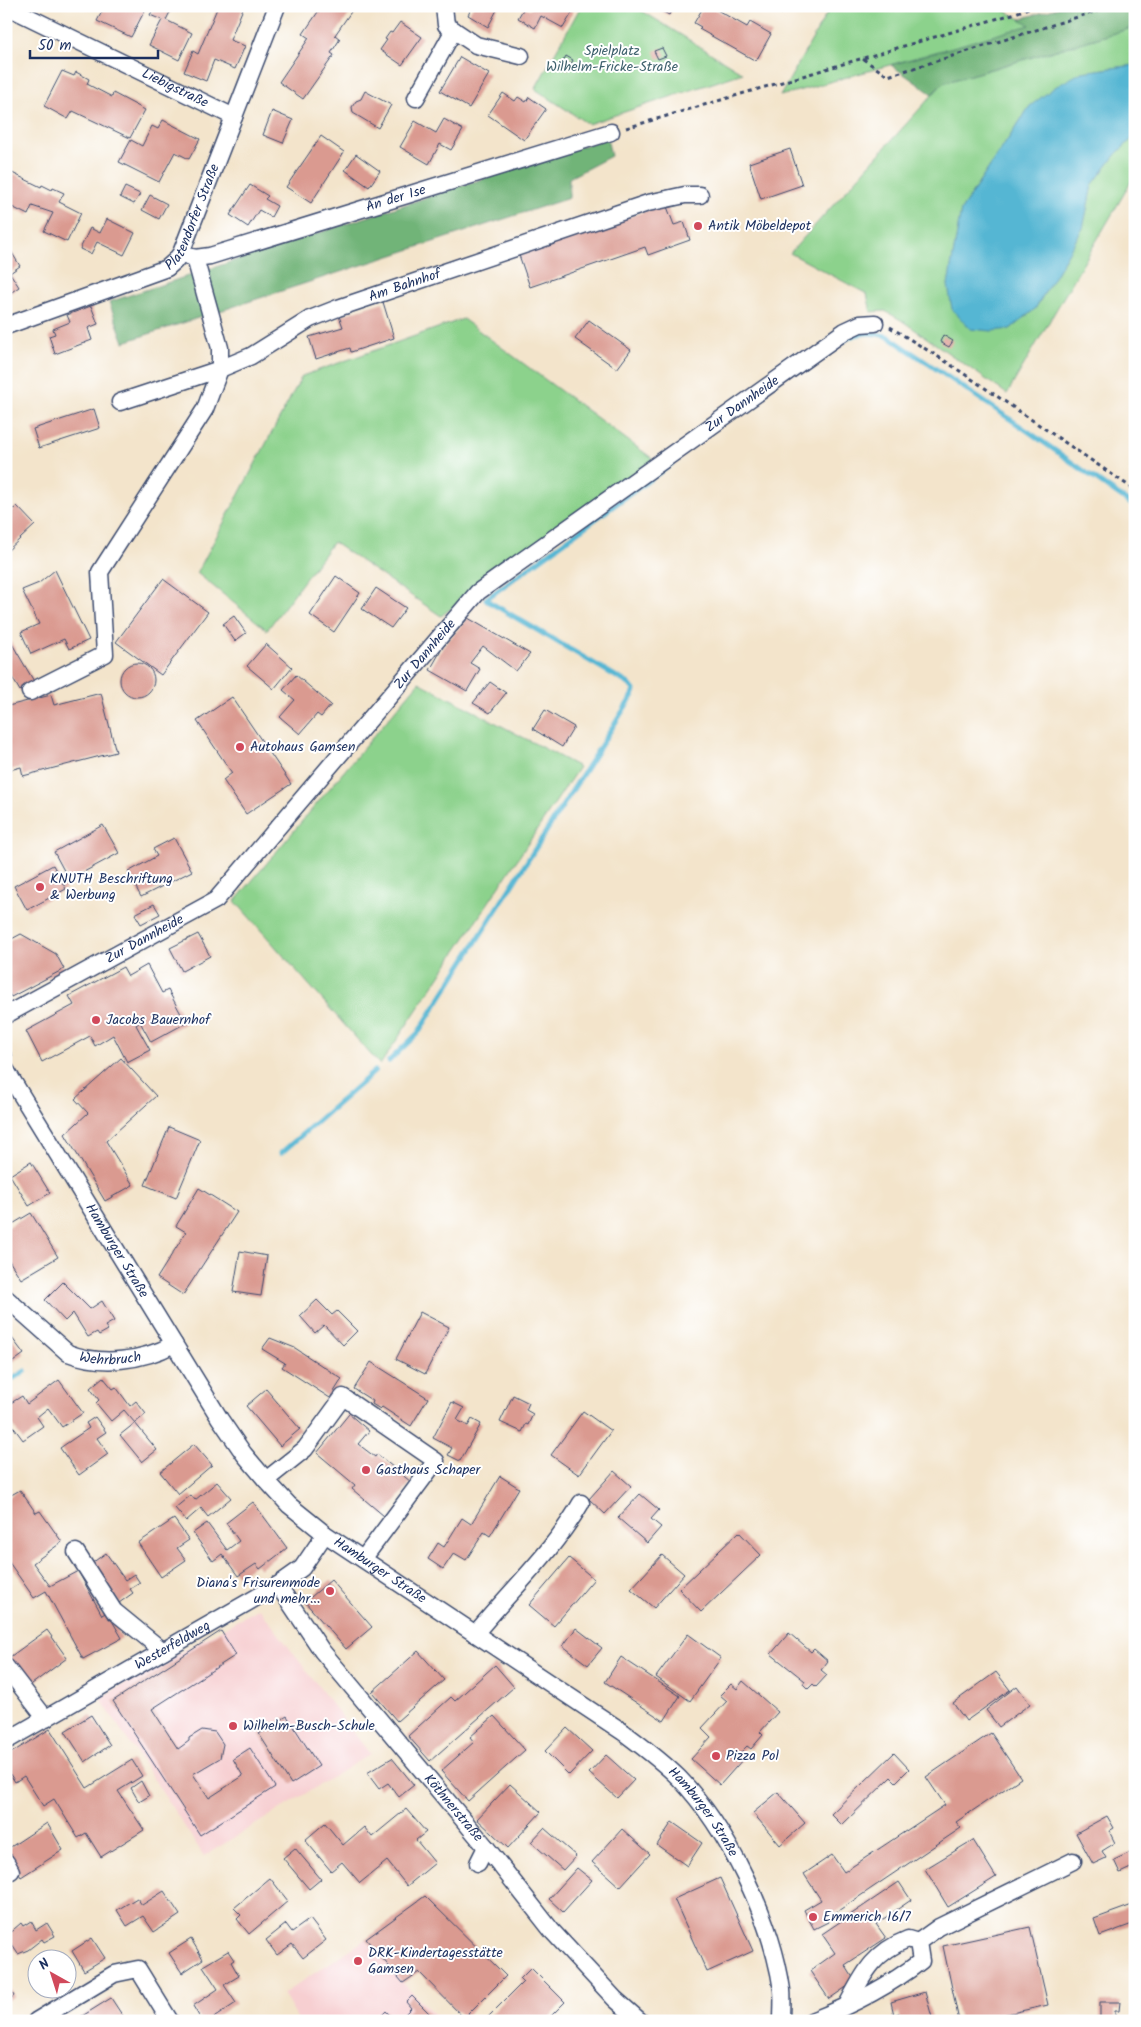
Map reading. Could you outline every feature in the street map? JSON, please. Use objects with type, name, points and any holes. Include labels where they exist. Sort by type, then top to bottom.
[{"type":"street","name":"Liebigstraße","points":[[6,6],[234,117]]},
{"type":"street","name":"Platendorfer Straße","points":[[6,326],[167,268],[188,256],[234,117],[277,6]]},
{"type":"street","points":[[444,6],[446,25],[476,45],[521,56]]},
{"type":"street","points":[[416,98],[454,30]]},
{"type":"street","name":"An der Ise","points":[[188,256],[220,253],[611,132]]},
{"type":"street","name":"Am Bahnhof","points":[[120,402],[220,369],[251,356],[289,334],[310,318],[648,203],[700,194]]},
{"type":"street","points":[[30,692],[105,654],[100,572],[205,409],[220,369],[220,348],[188,256]]},
{"type":"street","name":"Zur Dannheide","points":[[6,1015],[216,900],[478,592],[846,332],[860,324],[874,323]]},
{"type":"street","name":"Hamburger Straße","points":[[6,1070],[220,1419],[244,1454],[289,1505],[325,1534],[658,1758],[704,1806],[730,1849],[767,1930],[782,1991],[782,2021]]},
{"type":"street","name":"Wehrbruch","points":[[6,1298],[68,1353],[77,1356],[95,1359],[126,1359],[160,1351],[174,1344]]},
{"type":"street","points":[[266,1480],[305,1449],[343,1397],[436,1460],[363,1560]]},
{"type":"street","points":[[474,1634],[556,1540],[570,1522],[581,1503]]},
{"type":"street","name":"Westerfeldweg","points":[[6,1741],[278,1585],[302,1568],[325,1534]]},
{"type":"street","points":[[76,1552],[114,1611],[163,1651]]},
{"type":"street","name":"Köthnerstraße","points":[[278,1585],[322,1651],[486,1847],[552,1931],[615,1999],[640,2021]]},
{"type":"street","points":[[6,1667],[46,1719]]},
{"type":"street","points":[[478,1863],[486,1847]]},
{"type":"street","points":[[918,1942],[939,1927],[1073,1861]]},
{"type":"street","points":[[848,2003],[865,1971],[878,1956],[891,1945],[908,1938],[918,1942]]},
{"type":"street","points":[[811,2021],[880,1990],[921,1961],[918,1942]]},
{"type":"street","points":[[36,2021],[114,1974],[138,1969],[170,2021]]},
{"type":"path","points":[[611,132],[864,59],[1016,13],[1033,6]]},
{"type":"path","points":[[864,59],[888,76],[1113,6]]},
{"type":"path","points":[[874,323],[900,332],[1135,490]]},
{"type":"shaded area","name":"Wilhelm-Busch-Schule","points":[[259,1608],[370,1754],[204,1856],[100,1698]]},
{"type":"shaded area","name":"DRK-Kindertagesstätte Gamsen","points":[[366,1939],[403,1983],[441,2021],[299,2021],[283,1994]]},
{"type":"green space","name":"Spielplatz Wilhelm-Fricke-Straße","points":[[581,6],[634,6],[743,73],[588,124],[535,89]]},
{"type":"green space","points":[[831,6],[997,6],[1031,25],[780,96]]},
{"type":"green space","points":[[1064,6],[1135,6],[1135,27],[943,83],[932,94],[891,65],[1030,25],[1020,19]]},
{"type":"green space","points":[[1135,27],[1135,65],[1082,72],[1030,106],[961,210],[948,285],[1010,329],[1035,309],[1083,228],[1092,185],[1116,154],[1135,136],[1135,175],[1007,394],[901,320],[885,311],[871,312],[867,294],[790,253],[943,83]]},
{"type":"green space","points":[[607,138],[611,156],[569,178],[569,198],[124,342],[109,302]]},
{"type":"green space","points":[[463,319],[653,459],[441,616],[333,542],[267,630],[197,573],[302,376]]},
{"type":"green space","points":[[419,682],[579,767],[380,1065],[235,901]]},
{"type":"water","points":[[1135,65],[1135,136],[1116,154],[1092,185],[1083,228],[1035,309],[1010,329],[992,331],[970,329],[952,309],[948,285],[961,210],[1030,106],[1055,87],[1082,72]]},
{"type":"building","points":[[105,6],[138,6],[145,10],[131,37],[97,21]]},
{"type":"building","points":[[155,6],[173,6],[166,20],[192,33],[179,60],[149,45],[162,20],[150,15]]},
{"type":"building","points":[[218,6],[244,6],[230,40],[245,46],[235,69],[214,60],[206,81],[184,72],[193,51],[198,54]]},
{"type":"building","points":[[322,6],[355,6],[335,35],[340,39],[331,53],[334,55],[303,99],[279,82],[309,38],[303,34]]},
{"type":"building","points":[[473,6],[499,6],[488,27],[468,15]]},
{"type":"building","points":[[525,6],[530,10],[532,6],[571,6],[575,8],[563,28],[541,16],[535,28],[518,18]]},
{"type":"building","points":[[653,6],[674,6],[669,15]]},
{"type":"building","points":[[704,6],[710,6],[747,27],[750,22],[771,34],[756,61],[699,29],[701,27],[694,23]]},
{"type":"building","points":[[769,6],[787,6],[782,14]]},
{"type":"building","points":[[400,22],[422,37],[402,65],[380,50],[390,32],[392,33]]},
{"type":"building","points":[[662,48],[666,56],[658,59],[654,51]]},
{"type":"building","points":[[566,56],[573,60],[568,70],[561,65]]},
{"type":"building","points":[[460,57],[489,74],[469,108],[440,91]]},
{"type":"building","points":[[62,71],[74,76],[76,72],[89,79],[87,84],[112,97],[113,93],[145,110],[130,138],[73,111],[68,119],[44,106]]},
{"type":"building","points":[[365,91],[391,105],[378,128],[353,113],[352,107],[356,101],[361,99]]},
{"type":"building","points":[[503,93],[515,101],[518,97],[526,102],[529,97],[546,109],[524,140],[488,115]]},
{"type":"building","points":[[272,111],[293,120],[283,143],[263,135]]},
{"type":"building","points":[[444,119],[463,130],[451,150],[440,144],[429,164],[400,147],[415,121],[436,133]]},
{"type":"building","points":[[163,120],[200,139],[189,159],[175,152],[159,182],[119,162],[131,140],[142,146],[152,126],[158,129]]},
{"type":"building","points":[[321,136],[344,152],[311,203],[286,187]]},
{"type":"building","points":[[790,149],[802,185],[761,199],[749,163]]},
{"type":"building","points":[[356,154],[380,171],[369,187],[345,170]]},
{"type":"building","points":[[6,170],[41,187],[42,185],[64,193],[59,202],[81,213],[67,242],[44,231],[53,213],[32,206],[28,215],[6,204]]},
{"type":"building","points":[[250,185],[268,196],[265,199],[277,206],[271,217],[259,210],[248,227],[230,215]]},
{"type":"building","points":[[125,187],[140,194],[134,204],[120,197]]},
{"type":"building","points":[[150,195],[167,204],[159,219],[142,210]]},
{"type":"building","points":[[666,204],[674,225],[684,222],[690,240],[648,255],[645,247],[530,287],[519,255]]},
{"type":"building","points":[[107,219],[135,233],[124,255],[97,242],[91,254],[80,249],[90,228],[100,233]]},
{"type":"building","points":[[9,248],[20,266],[10,273],[19,287],[6,296],[6,250]]},
{"type":"building","points":[[383,302],[394,338],[351,352],[350,348],[316,359],[309,337],[343,327],[339,316]]},
{"type":"building","points":[[91,306],[98,324],[88,328],[92,340],[55,354],[49,336],[55,334],[53,329],[70,322],[67,315]]},
{"type":"building","points":[[589,320],[631,350],[617,369],[575,339]]},
{"type":"building","points":[[943,335],[953,341],[949,347],[940,342]]},
{"type":"building","points":[[94,409],[100,428],[39,448],[33,429]]},
{"type":"building","points":[[17,506],[35,525],[6,552],[6,516]]},
{"type":"building","points":[[55,570],[89,640],[69,649],[64,639],[31,654],[21,632],[39,624],[22,590],[39,583]]},
{"type":"building","points":[[336,576],[360,593],[334,632],[310,615]]},
{"type":"building","points":[[163,579],[208,612],[161,675],[116,642]]},
{"type":"building","points":[[376,588],[406,608],[391,628],[362,609]]},
{"type":"building","points":[[234,616],[246,633],[235,641],[223,624]]},
{"type":"building","points":[[468,618],[530,654],[516,671],[483,646],[470,663],[480,669],[467,691],[430,670],[443,647]]},
{"type":"building","points":[[8,637],[35,683],[20,691],[6,667],[6,639]]},
{"type":"building","points":[[266,644],[292,667],[274,689],[247,666]]},
{"type":"building","points":[[137,663],[144,664],[149,668],[153,673],[153,687],[149,692],[144,696],[137,697],[130,696],[125,692],[121,687],[120,680],[121,673],[125,668],[130,664]]},
{"type":"building","points":[[296,675],[331,705],[321,717],[317,714],[300,734],[280,717],[295,700],[283,690]]},
{"type":"building","points":[[490,682],[506,693],[490,713],[473,703]]},
{"type":"building","points":[[101,693],[116,752],[23,776],[21,767],[6,771],[6,701],[8,706],[51,695],[54,705]]},
{"type":"building","name":"Autohaus Gamsen","points":[[232,697],[291,784],[246,814],[223,780],[232,773],[197,721]]},
{"type":"building","points":[[545,710],[574,727],[562,747],[533,729]]},
{"type":"building","points":[[103,825],[119,853],[69,880],[54,852]]},
{"type":"building","points":[[174,838],[192,871],[141,897],[128,872],[157,856],[153,849]]},
{"type":"building","name":"KNUTH Beschriftung & Werbung","points":[[53,865],[66,889],[27,910],[14,886]]},
{"type":"building","points":[[154,904],[160,914],[141,924],[135,914]]},
{"type":"building","points":[[21,934],[56,954],[64,969],[11,997],[6,989],[6,942]]},
{"type":"building","points":[[198,934],[210,956],[182,971],[170,948]]},
{"type":"building","name":"Jacobs Bauernhof","points":[[147,965],[162,993],[168,990],[186,1023],[151,1042],[140,1022],[136,1025],[150,1050],[127,1062],[113,1035],[95,1046],[90,1036],[42,1062],[26,1031],[74,1005],[69,996],[123,967],[128,976]]},
{"type":"building","points":[[121,1058],[156,1096],[106,1141],[133,1185],[105,1201],[65,1134],[88,1113],[75,1099]]},
{"type":"building","points":[[169,1127],[200,1140],[176,1198],[145,1185]]},
{"type":"building","points":[[31,1162],[50,1193],[29,1206],[10,1175]]},
{"type":"building","points":[[199,1188],[237,1212],[183,1295],[157,1278],[186,1232],[176,1226]]},
{"type":"building","points":[[31,1213],[58,1257],[21,1279],[6,1256],[6,1228]]},
{"type":"building","points":[[240,1251],[267,1256],[261,1296],[233,1292]]},
{"type":"building","points":[[63,1282],[90,1309],[102,1301],[114,1321],[105,1326],[108,1330],[99,1335],[97,1332],[88,1337],[73,1313],[65,1321],[45,1300]]},
{"type":"building","points":[[317,1300],[332,1315],[337,1311],[357,1331],[343,1345],[324,1325],[315,1333],[300,1316]]},
{"type":"building","points":[[420,1312],[449,1327],[425,1374],[396,1359]]},
{"type":"building","points":[[6,1330],[24,1354],[6,1367]]},
{"type":"building","points":[[270,1338],[295,1348],[342,1379],[330,1398],[282,1367],[285,1363],[262,1349]]},
{"type":"building","points":[[371,1362],[428,1398],[411,1426],[382,1407],[380,1409],[372,1404],[373,1401],[354,1389]]},
{"type":"building","points":[[103,1377],[113,1389],[116,1387],[130,1406],[136,1401],[146,1414],[135,1423],[124,1410],[111,1421],[96,1403],[99,1400],[90,1388]]},
{"type":"building","points":[[59,1380],[83,1413],[62,1427],[48,1408],[37,1417],[43,1426],[23,1440],[6,1417],[6,1406],[22,1396],[27,1404]]},
{"type":"building","points":[[266,1389],[300,1429],[280,1446],[246,1406]]},
{"type":"building","points":[[513,1395],[529,1403],[526,1410],[533,1414],[522,1432],[500,1422]]},
{"type":"building","points":[[452,1402],[464,1408],[457,1420],[468,1426],[472,1419],[481,1424],[460,1461],[448,1455],[452,1448],[433,1438]]},
{"type":"building","points":[[583,1411],[611,1431],[579,1475],[551,1455]]},
{"type":"building","name":"Gasthaus Schaper","points":[[349,1414],[369,1431],[358,1444],[375,1457],[377,1454],[411,1482],[384,1516],[352,1489],[355,1485],[317,1453]]},
{"type":"building","points":[[95,1417],[106,1432],[97,1438],[108,1454],[79,1475],[60,1448],[89,1428],[86,1423]]},
{"type":"building","points":[[135,1423],[157,1450],[142,1462],[120,1435]]},
{"type":"building","points":[[194,1444],[212,1465],[178,1494],[160,1472]]},
{"type":"building","points":[[614,1471],[631,1486],[605,1514],[589,1499]]},
{"type":"building","points":[[500,1476],[519,1488],[490,1536],[484,1532],[466,1560],[454,1553],[443,1569],[428,1559],[438,1543],[444,1547],[462,1518],[471,1524]]},
{"type":"building","points":[[217,1482],[231,1498],[208,1517],[201,1508],[186,1521],[175,1508],[191,1495],[195,1500]]},
{"type":"building","points":[[20,1490],[36,1513],[40,1511],[62,1542],[33,1563],[50,1586],[78,1571],[102,1615],[107,1612],[122,1638],[83,1659],[46,1591],[34,1598],[6,1558],[6,1498]]},
{"type":"building","points":[[640,1494],[659,1510],[651,1519],[661,1527],[647,1543],[618,1518]]},
{"type":"building","points":[[253,1502],[287,1548],[260,1569],[256,1564],[238,1576],[222,1554],[213,1561],[193,1533],[207,1523],[227,1550],[239,1541],[226,1523]]},
{"type":"building","points":[[174,1519],[189,1540],[177,1548],[186,1560],[161,1577],[138,1543]]},
{"type":"building","points":[[739,1532],[761,1555],[701,1612],[679,1589]]},
{"type":"building","points":[[106,1553],[125,1580],[134,1574],[140,1583],[130,1589],[133,1593],[119,1603],[92,1563]]},
{"type":"building","points":[[662,1555],[684,1574],[654,1608],[631,1589]]},
{"type":"building","points":[[569,1558],[594,1579],[554,1626],[529,1605]]},
{"type":"building","points":[[331,1580],[372,1627],[346,1649],[305,1602]]},
{"type":"building","points":[[576,1628],[602,1648],[588,1665],[563,1646]]},
{"type":"building","points":[[47,1630],[67,1658],[28,1687],[7,1659]]},
{"type":"building","points":[[221,1631],[236,1655],[152,1709],[178,1749],[189,1741],[189,1738],[202,1730],[215,1732],[223,1744],[220,1758],[193,1774],[209,1798],[243,1776],[233,1759],[250,1748],[275,1787],[200,1835],[113,1701]]},
{"type":"building","points":[[789,1633],[811,1652],[814,1649],[828,1661],[821,1670],[827,1675],[816,1687],[813,1684],[808,1689],[803,1684],[805,1681],[771,1654]]},
{"type":"building","points":[[688,1634],[721,1658],[690,1701],[656,1677]]},
{"type":"building","points":[[418,1651],[444,1680],[397,1721],[372,1692]]},
{"type":"building","points":[[621,1657],[680,1696],[664,1721],[605,1682]]},
{"type":"building","points":[[495,1665],[514,1687],[430,1761],[408,1736],[451,1697],[455,1701]]},
{"type":"building","points":[[996,1672],[1010,1690],[966,1721],[953,1703]]},
{"type":"building","points":[[743,1681],[778,1712],[760,1732],[763,1735],[751,1749],[747,1746],[739,1754],[744,1758],[720,1785],[691,1759],[711,1737],[702,1728],[727,1701],[720,1695],[731,1684],[737,1689]]},
{"type":"building","points":[[1017,1686],[1030,1704],[999,1727],[986,1710]]},
{"type":"building","points":[[91,1715],[110,1745],[85,1762],[65,1731]]},
{"type":"building","points":[[287,1716],[319,1766],[291,1784],[259,1734]]},
{"type":"building","points":[[494,1716],[525,1750],[468,1801],[441,1771],[474,1742],[470,1737]]},
{"type":"building","points":[[567,1728],[592,1751],[569,1775],[545,1751]]},
{"type":"building","points":[[50,1729],[87,1788],[132,1760],[142,1776],[118,1791],[144,1830],[101,1857],[86,1833],[78,1838],[54,1799],[43,1806],[24,1776],[15,1782],[6,1768],[6,1756]]},
{"type":"building","points":[[991,1733],[1021,1778],[956,1822],[961,1828],[826,1919],[828,1922],[814,1929],[804,1910],[821,1900],[804,1874],[832,1855],[844,1872],[945,1805],[926,1777]]},
{"type":"building","points":[[894,1753],[909,1769],[896,1782],[891,1777],[842,1825],[831,1814]]},
{"type":"building","points":[[606,1755],[634,1780],[617,1798],[589,1773]]},
{"type":"building","points":[[392,1758],[414,1785],[399,1797],[388,1783],[379,1789],[367,1773]]},
{"type":"building","points":[[141,1781],[149,1796],[139,1802],[131,1788]]},
{"type":"building","points":[[510,1784],[541,1812],[508,1848],[477,1819]]},
{"type":"building","points":[[778,1792],[805,1823],[780,1845],[753,1813]]},
{"type":"building","points":[[406,1809],[426,1832],[416,1840],[435,1863],[407,1886],[387,1861],[360,1883],[342,1862],[331,1871],[305,1840],[325,1823],[343,1845],[364,1827],[372,1837]]},
{"type":"building","points":[[1107,1816],[1114,1828],[1109,1831],[1115,1843],[1102,1851],[1106,1858],[1093,1864],[1076,1833]]},
{"type":"building","points":[[672,1822],[702,1843],[687,1866],[657,1845]]},
{"type":"building","points":[[47,1823],[63,1850],[21,1877],[6,1854],[6,1850]]},
{"type":"building","points":[[544,1828],[576,1856],[563,1870],[531,1842]]},
{"type":"building","points":[[622,1829],[650,1854],[620,1887],[592,1862]]},
{"type":"building","points":[[973,1840],[996,1877],[948,1907],[925,1869]]},
{"type":"building","points":[[295,1848],[321,1879],[309,1889],[283,1858]]},
{"type":"building","points":[[1131,1852],[1135,1866],[1120,1873],[1114,1860]]},
{"type":"building","points":[[577,1868],[592,1880],[563,1912],[549,1899]]},
{"type":"building","points":[[270,1878],[288,1901],[249,1934],[237,1919],[241,1915],[234,1908]]},
{"type":"building","points":[[720,1878],[753,1951],[707,1972],[674,1899]]},
{"type":"building","points":[[899,1882],[911,1900],[876,1924],[886,1938],[845,1965],[855,1981],[829,1999],[810,1971],[835,1953],[822,1934]]},
{"type":"building","points":[[164,1891],[180,1915],[154,1932],[143,1916],[127,1926],[117,1910],[137,1898],[142,1905]]},
{"type":"building","points":[[425,1896],[506,1976],[464,2018],[419,1972],[403,1983],[366,1939]]},
{"type":"building","points":[[1135,1904],[1135,1923],[1100,1936],[1094,1919]]},
{"type":"building","points":[[310,1919],[326,1940],[303,1958],[292,1944],[277,1955],[266,1940],[286,1924],[292,1932]]},
{"type":"building","points":[[31,1921],[36,1930],[47,1923],[55,1936],[44,1942],[42,1939],[28,1950],[18,1954],[6,1936],[21,1923],[23,1926]]},
{"type":"building","points":[[1030,1927],[1048,2005],[975,2021],[959,2021],[943,1946]]},
{"type":"building","points":[[92,1938],[105,1958],[84,1971],[78,1961],[78,1950],[74,1950]]},
{"type":"building","points":[[191,1939],[203,1959],[182,1973],[169,1953]]},
{"type":"building","points":[[228,1951],[234,1960],[231,1962],[239,1976],[224,1985],[236,2003],[209,2021],[202,2021],[193,2006],[218,1989],[203,1966]]},
{"type":"building","points":[[531,1968],[565,2002],[546,2021],[484,2021],[523,1982],[520,1979]]},
{"type":"building","points":[[6,1983],[14,1996],[6,2001]]},
{"type":"building","points":[[925,1992],[933,2021],[901,2021],[899,2013],[894,2015],[891,2002]]},
{"type":"building","points":[[412,1996],[437,2021],[398,2021],[411,2008],[406,2002]]},
{"type":"building","points":[[111,1998],[126,2021],[81,2021],[79,2018]]},
{"type":"building","points":[[1100,2002],[1120,2002],[1119,2011],[1115,2011],[1115,2019],[1121,2019],[1121,2021],[1096,2021],[1096,2018],[1100,2018]]},
{"type":"building","points":[[386,2011],[395,2021],[376,2021]]},
{"type":"waterway","points":[[843,341],[854,335],[866,333],[889,337],[1135,507]]},
{"type":"waterway","points":[[389,1061],[418,1033],[633,695],[634,690],[629,684],[486,599],[671,464]]},
{"type":"waterway","points":[[281,1153],[375,1071]]},
{"type":"waterway","points":[[6,1383],[25,1371]]},
{"type":"place","name":"Antik Möbeldepot","points":[[698,226]]},
{"type":"place","name":"Autohaus Gamsen","points":[[240,747]]},
{"type":"place","name":"KNUTH Beschriftung & Werbung","points":[[40,887]]},
{"type":"place","name":"Jacobs Bauernhof","points":[[96,1020]]},
{"type":"place","name":"Gasthaus Schaper","points":[[366,1470]]},
{"type":"place","name":"Diana's Frisurenmode und mehr...","points":[[330,1591]]},
{"type":"place","name":"Wilhelm-Busch-Schule","points":[[233,1726]]},
{"type":"place","name":"Pizza Pol","points":[[716,1756]]},
{"type":"place","name":"Emmerich 16/7","points":[[813,1917]]},
{"type":"place","name":"DRK-Kindertagesstätte Gamsen","points":[[358,1961]]}]
